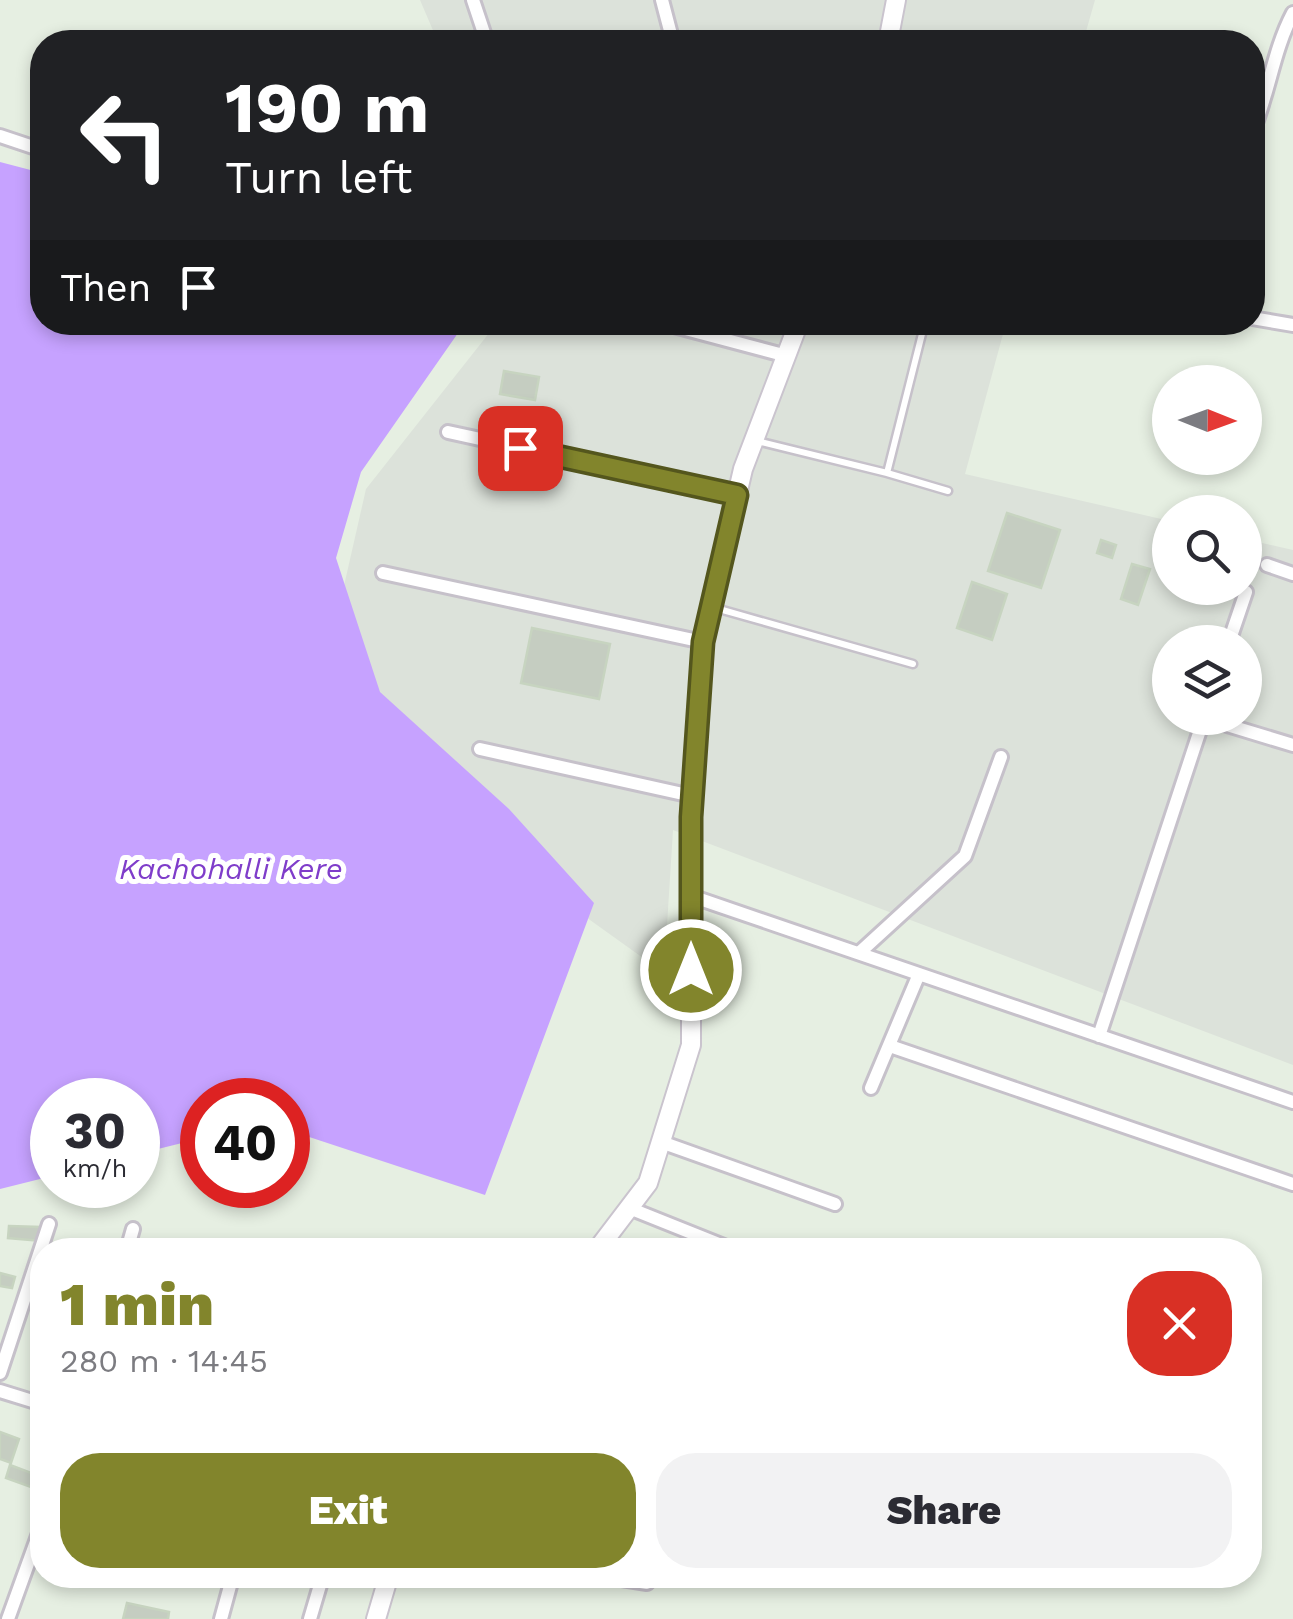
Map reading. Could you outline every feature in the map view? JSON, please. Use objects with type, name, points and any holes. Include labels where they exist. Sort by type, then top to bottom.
[{"type":"street","points":[[473,0],[483,30]]},
{"type":"street","points":[[662,0],[670,30]]},
{"type":"street","points":[[890,30],[896,0]]},
{"type":"street","points":[[1265,102],[1275,55],[1293,12]]},
{"type":"street","points":[[0,136],[30,146]]},
{"type":"street","points":[[1265,320],[1293,325]]},
{"type":"street","points":[[708,335],[787,356]]},
{"type":"street","points":[[606,1238],[648,1183],[692,1045],[692,796],[703,642],[737,495],[794,335]]},
{"type":"street","points":[[448,432],[737,495]]},
{"type":"street","points":[[1268,564],[1293,574]]},
{"type":"street","points":[[383,573],[703,642]]},
{"type":"street","points":[[1099,1036],[1198,735]]},
{"type":"street","points":[[1260,735],[1293,745]]},
{"type":"street","points":[[480,749],[692,796]]},
{"type":"street","points":[[859,953],[965,856],[1001,757]]},
{"type":"street","points":[[691,896],[1293,1102]]},
{"type":"street","points":[[872,1088],[920,974]]},
{"type":"street","points":[[890,1046],[1293,1184]]},
{"type":"street","points":[[661,1142],[835,1204]]},
{"type":"street","points":[[629,1208],[704,1238]]},
{"type":"street","points":[[44,1238],[49,1224]]},
{"type":"street","points":[[130,1238],[133,1229]]},
{"type":"street","points":[[0,1374],[30,1282]]},
{"type":"street","points":[[0,1390],[30,1400]]},
{"type":"street","points":[[8,1619],[30,1559]]},
{"type":"street","points":[[221,1619],[229,1588]]},
{"type":"street","points":[[310,1619],[319,1588]]},
{"type":"street","points":[[376,1619],[385,1588]]},
{"type":"lane","points":[[886,473],[923,335]]},
{"type":"lane","points":[[754,440],[948,491]]},
{"type":"lane","points":[[711,607],[913,664]]},
{"type":"shaded area","points":[[420,0],[1095,0],[1086,30],[433,30]]},
{"type":"shaded area","points":[[488,335],[1003,335],[965,474],[1152,517],[1152,605],[1262,605],[1262,543],[1293,550],[1293,1065],[673,830],[664,973],[590,920],[385,723],[341,599],[366,489]]},
{"type":"water","name":"Kachohalli Kere","points":[[0,162],[30,170],[30,335],[457,335],[361,472],[336,558],[380,692],[509,809],[594,903],[485,1195],[310,1137],[310,1078],[180,1078],[180,1144],[160,1148],[160,1078],[30,1078],[30,1182],[0,1189]]},
{"type":"building","points":[[504,371],[539,377],[535,400],[500,394]]},
{"type":"building","points":[[1007,513],[1060,530],[1041,588],[988,571]]},
{"type":"building","points":[[1101,540],[1116,545],[1112,558],[1097,553]]},
{"type":"building","points":[[1132,564],[1150,569],[1138,605],[1121,599]]},
{"type":"building","points":[[972,582],[1007,594],[992,640],[957,628]]},
{"type":"building","points":[[532,628],[610,644],[599,699],[521,683]]},
{"type":"building","points":[[9,1226],[41,1227],[41,1238],[8,1238]]},
{"type":"building","points":[[0,1273],[15,1277],[12,1288],[0,1286]]},
{"type":"building","points":[[0,1432],[19,1439],[11,1463],[0,1459]]},
{"type":"building","points":[[10,1465],[30,1472],[30,1487],[6,1478]]},
{"type":"building","points":[[127,1603],[169,1612],[168,1619],[123,1619]]},
{"type":"route","points":[[520,448],[737,495],[703,642],[691,817],[691,970]]}]
